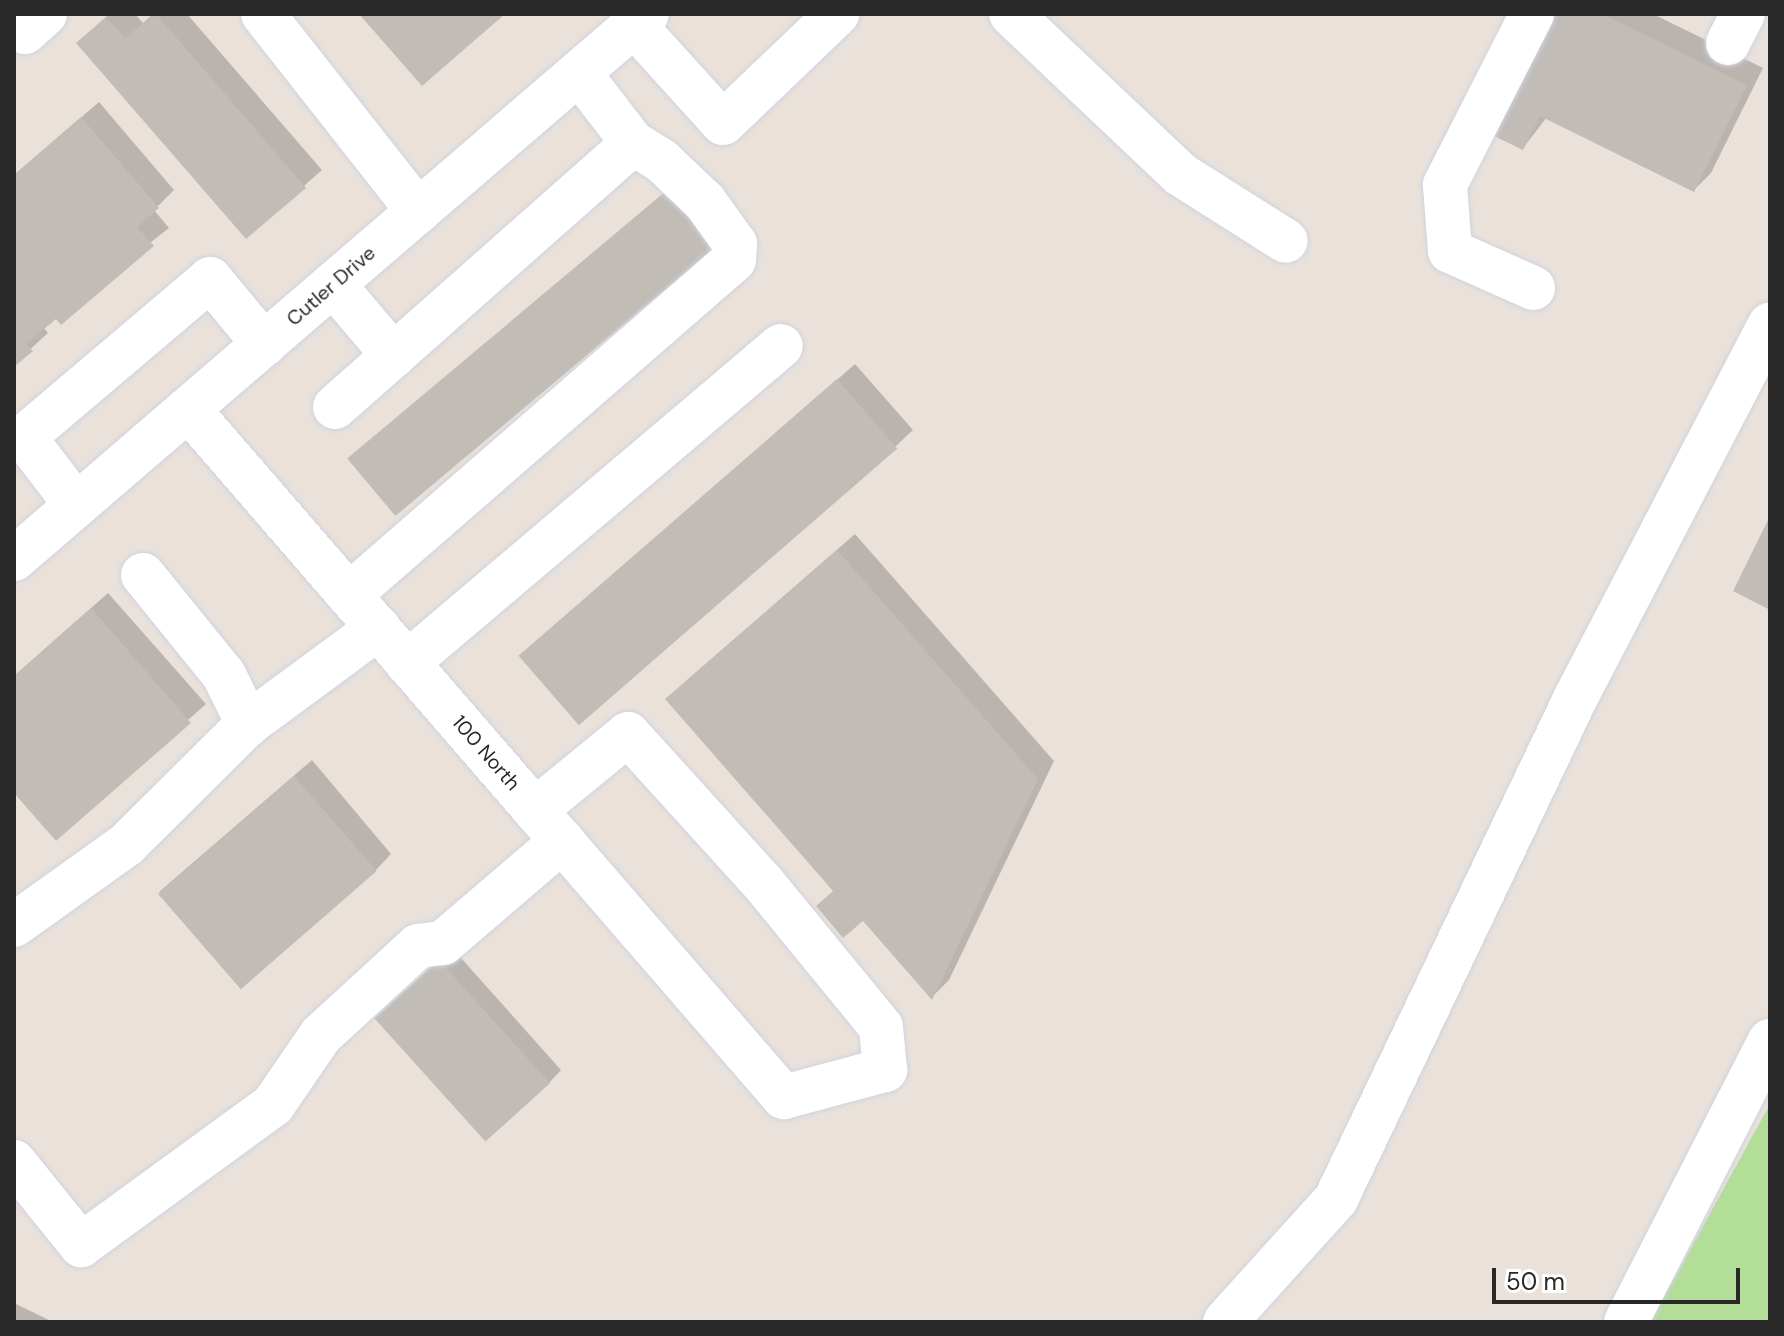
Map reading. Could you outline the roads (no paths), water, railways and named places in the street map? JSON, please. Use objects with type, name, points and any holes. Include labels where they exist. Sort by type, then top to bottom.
[{"type":"street","points":[[14,20],[25,32],[45,14]]},
{"type":"street","points":[[263,14],[418,211]]},
{"type":"street","points":[[641,20],[723,123],[837,14]]},
{"type":"street","points":[[1011,14],[1180,174],[1286,241]]},
{"type":"street","points":[[1532,14],[1445,185],[1450,251],[1533,288]]},
{"type":"street","name":"Cutler Drive","points":[[17,551],[76,505],[641,20]]},
{"type":"street","points":[[349,595],[734,260],[735,244],[705,202],[662,161],[633,143],[579,73]]},
{"type":"street","points":[[335,407],[633,143]]},
{"type":"street","points":[[76,505],[24,437],[35,427],[210,279],[264,344]]},
{"type":"street","points":[[333,284],[394,356]]},
{"type":"street","points":[[1225,1322],[1336,1199],[1576,697],[1770,324]]},
{"type":"street","points":[[407,663],[781,346]]},
{"type":"street","name":"100 North","points":[[188,409],[407,663],[784,1097],[885,1070],[881,1027],[763,883],[628,734],[548,825]]},
{"type":"street","points":[[143,575],[224,675],[248,724]]},
{"type":"street","points":[[14,925],[127,844],[248,724],[378,628]]},
{"type":"street","points":[[14,1162],[81,1245],[273,1105],[321,1035],[418,946],[443,943],[548,825]]},
{"type":"street","points":[[1626,1322],[1770,1041]]}]
